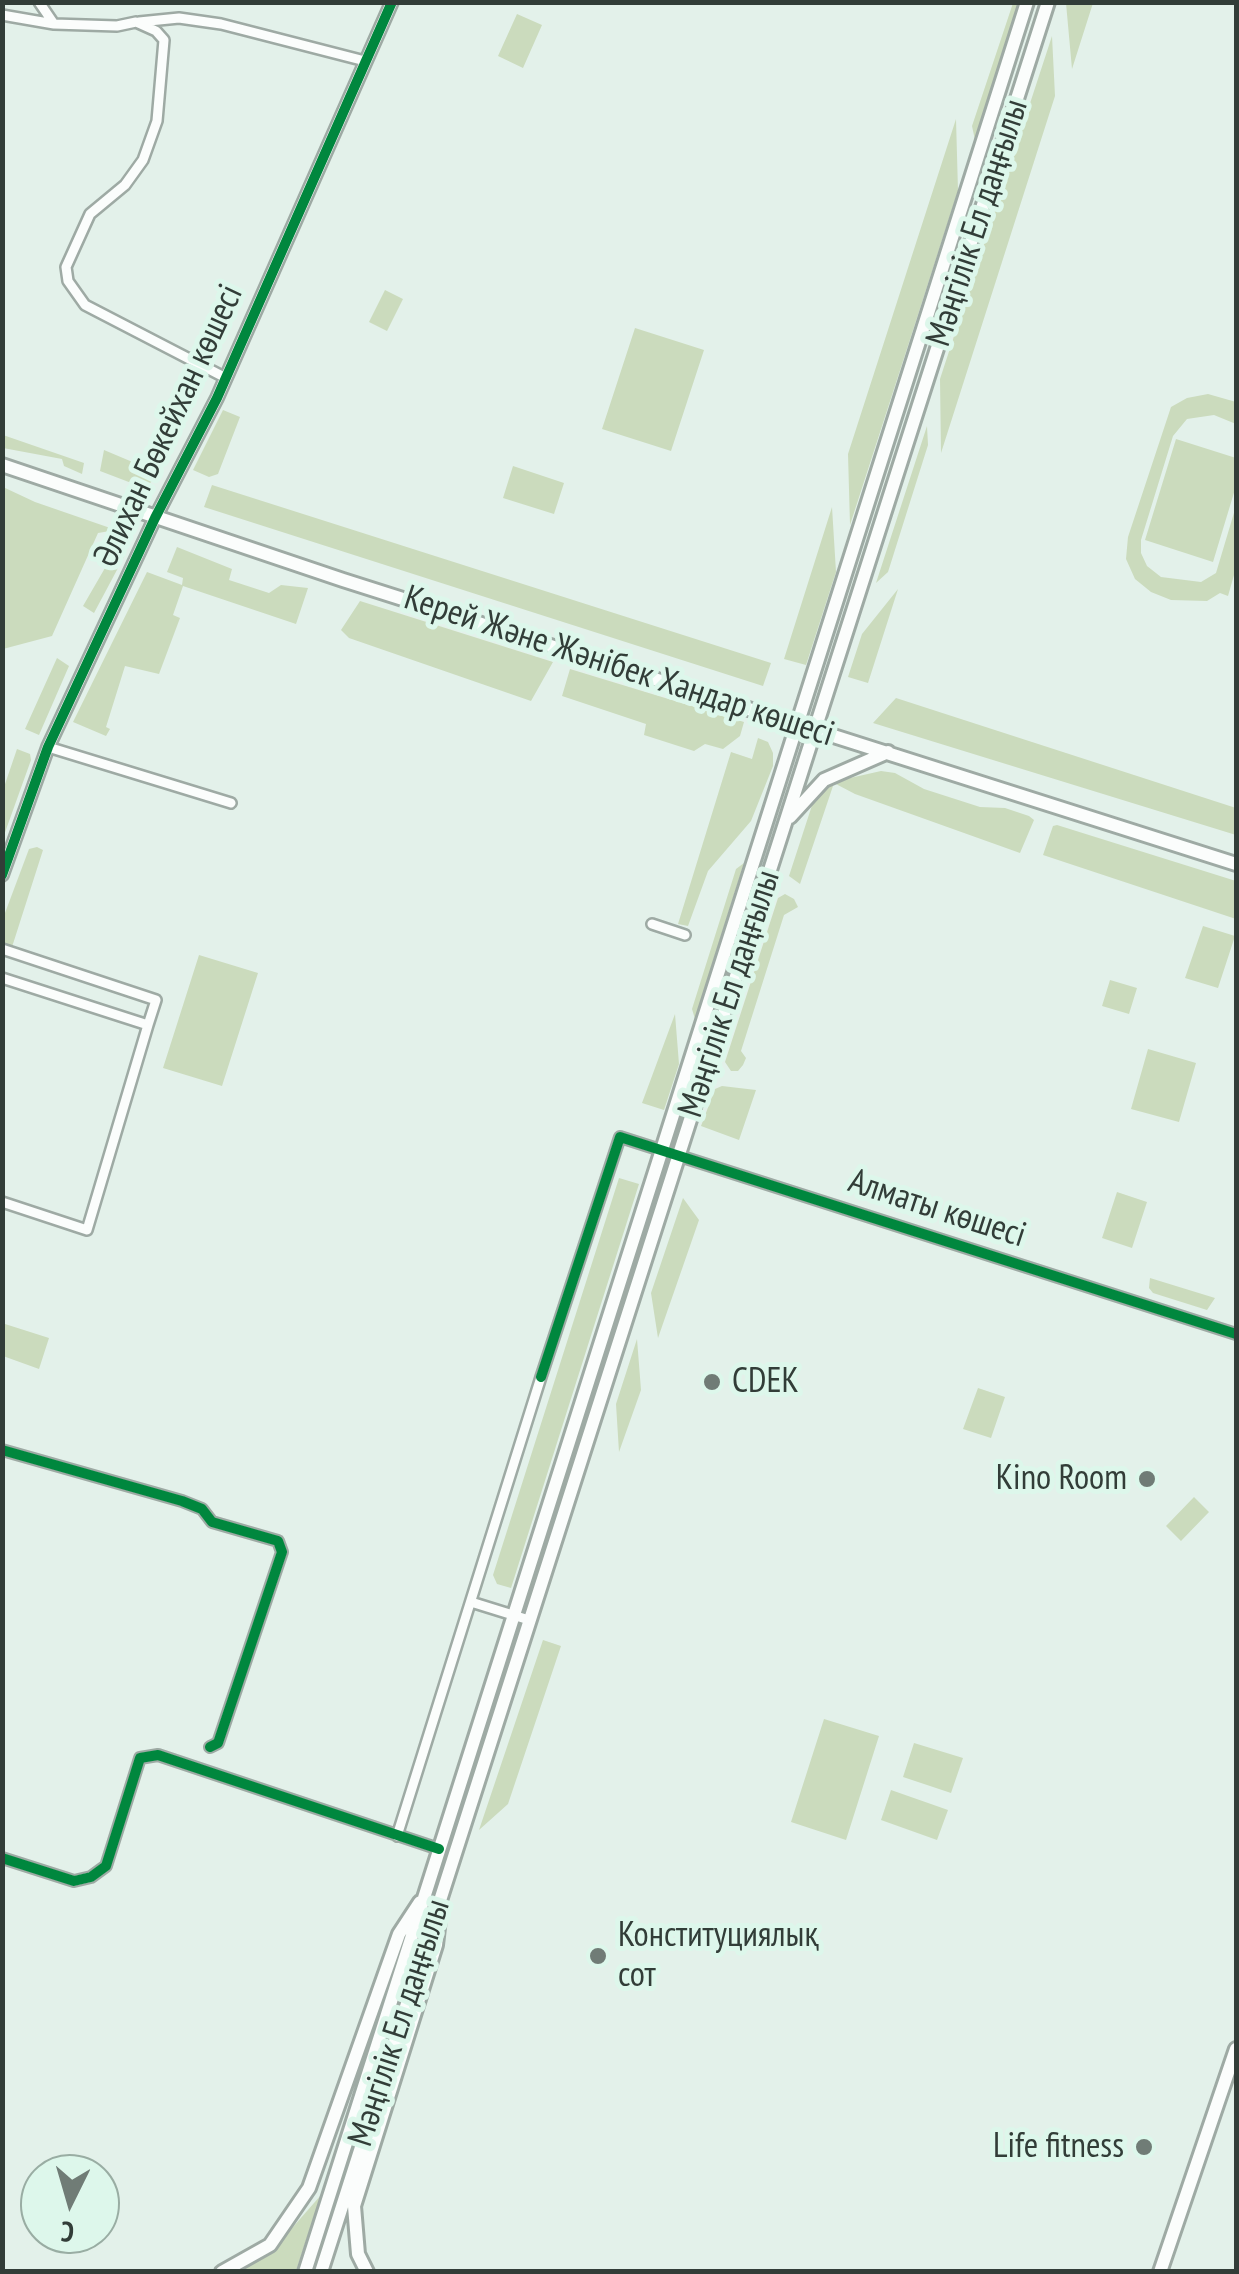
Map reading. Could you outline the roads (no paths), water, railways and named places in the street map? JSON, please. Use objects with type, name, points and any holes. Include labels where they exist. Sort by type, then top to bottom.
[{"type":"main road","name":"Мәңгілік Ел даңғылы","points":[[305,2272],[1027,2]]},
{"type":"main road","name":"Мәңгілік Ел даңғылы","points":[[320,2272],[1048,2]]},
{"type":"main road","name":"Керей Және Жәнібек Хандар көшесі","points":[[2,465],[155,518],[1236,864]]},
{"type":"main road","points":[[785,822],[824,780],[888,752]]},
{"type":"main road","points":[[222,2272],[270,2246],[309,2188],[399,1934],[424,1896]]},
{"type":"main road","points":[[367,2272],[358,2254],[354,2206],[436,1945],[440,1901]]},
{"type":"main road","points":[[1160,2272],[1236,2049]]},
{"type":"street","points":[[9,2],[2,12],[54,24],[117,26],[179,18],[220,24],[366,61]]},
{"type":"street","points":[[39,2],[54,24]]},
{"type":"street","name":"Әлихан Бөкейхан көшесі","points":[[2,875],[48,747],[155,518],[226,378],[392,2]]},
{"type":"street","points":[[136,22],[156,31],[164,40],[157,122],[143,160],[124,186],[90,214],[66,267],[68,281],[85,305],[226,378]]},
{"type":"street","points":[[48,747],[231,803]]},
{"type":"street","points":[[652,924],[685,935]]},
{"type":"street","points":[[2,950],[156,1000],[87,1230],[2,1202]]},
{"type":"street","points":[[3,980],[148,1025]]},
{"type":"street","name":"Алматы көшесі","points":[[470,1602],[620,1137],[1236,1334]]},
{"type":"street","points":[[2,1450],[182,1501],[202,1509],[212,1522],[278,1541],[282,1552],[218,1742],[210,1747]]},
{"type":"street","points":[[396,1836],[470,1602],[530,1620]]},
{"type":"street","points":[[2,1858],[74,1880],[91,1877],[106,1866],[140,1758],[158,1755],[439,1850]]},
{"type":"place","name":"CDEK","points":[[712,1382]]},
{"type":"place","name":"Kino Room","points":[[1147,1479]]},
{"type":"place","name":"Конституциялық сот","points":[[598,1956]]},
{"type":"place","name":"Life fitness","points":[[1144,2147]]}]
